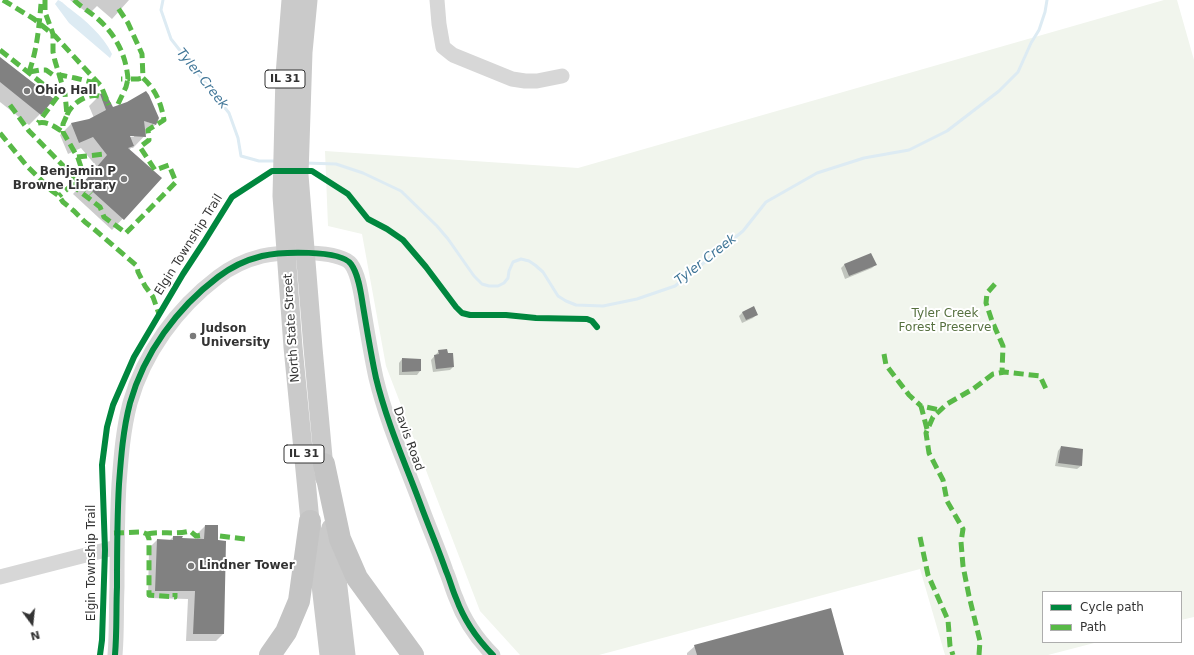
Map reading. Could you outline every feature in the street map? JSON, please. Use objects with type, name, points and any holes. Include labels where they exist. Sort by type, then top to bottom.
[{"type":"highway","points":[[324,464],[340,539],[357,578],[413,655]]},
{"type":"highway","points":[[270,655],[286,632],[299,601],[310,521]]},
{"type":"main road","name":"North State Street","points":[[291,0],[286,75],[296,253],[324,464],[346,655]]},
{"type":"main road","name":"North State Street","points":[[291,166],[308,0]]},
{"type":"main road","name":"North State Street","points":[[296,253],[293,347],[310,521],[317,550],[329,655]]},
{"type":"street","points":[[437,0],[443,47],[453,55],[512,79],[537,81],[562,76]]},
{"type":"street","name":"Davis Road","points":[[115,655],[117,547],[122,444],[133,396],[145,365],[155,346],[193,298],[226,271],[261,256],[296,253],[327,254],[337,256],[351,264],[354,270],[359,286],[376,376],[402,456],[447,571],[456,600],[472,629],[493,655]]},
{"type":"street","points":[[0,577],[117,547]]},
{"type":"green space","name":"Tyler Creek Forest Preserve","points":[[1164,0],[1177,0],[1194,60],[1194,617],[1182,620],[1182,591],[1042,591],[1042,643],[1094,643],[1048,655],[945,655],[920,569],[599,655],[520,655],[480,611],[386,366],[362,234],[328,226],[325,151],[578,168]]},
{"type":"shaded area","points":[[58,0],[99,34],[112,54],[110,58],[69,23],[55,4]]},
{"type":"building","name":"Ohio Hall","points":[[0,57],[54,99],[41,115],[0,82]]},
{"type":"building","points":[[146,91],[159,118],[156,125],[144,121],[146,137],[130,136],[134,146],[128,148],[162,178],[124,220],[83,183],[107,155],[93,137],[79,143],[71,123],[89,119],[106,110],[100,94],[105,92],[113,107],[127,102]]},
{"type":"building","points":[[871,253],[877,265],[849,276],[844,264]]},
{"type":"building","points":[[754,306],[758,315],[746,320],[742,312]]},
{"type":"building","points":[[447,349],[448,353],[453,353],[454,367],[436,369],[434,355],[439,354],[438,350]]},
{"type":"building","points":[[402,358],[421,359],[421,371],[402,372]]},
{"type":"building","points":[[1061,446],[1083,449],[1082,466],[1058,463]]},
{"type":"building","name":"Lindner Tower","points":[[205,525],[218,525],[218,540],[226,541],[224,634],[193,634],[195,591],[155,591],[157,539],[173,540],[173,536],[183,536],[182,538],[204,539]]},
{"type":"building","points":[[831,608],[844,655],[697,655],[694,645]]},
{"type":"waterway","name":"Tyler Creek","points":[[163,0],[161,10],[171,39],[229,113],[238,138],[241,156],[259,161],[276,161]]},
{"type":"waterway","name":"Tyler Creek","points":[[305,163],[336,164],[363,173],[401,191],[437,226],[474,276],[482,284],[498,286],[504,283],[508,278],[513,262],[521,259],[529,261],[543,272],[558,296],[576,305],[603,306],[637,299],[675,286],[743,231],[766,202],[817,173],[864,158],[909,150],[947,131],[999,91],[1018,72],[1031,43],[1039,30],[1047,0]]},
{"type":"marked path","points":[[3,0],[34,19],[55,36],[101,86],[109,105]]},
{"type":"marked path","points":[[45,0],[45,12],[53,34],[53,52],[65,94],[67,115],[63,124],[63,132],[78,158],[81,167],[79,177],[59,196]]},
{"type":"marked path","points":[[74,0],[98,19],[115,39],[119,46],[127,70],[128,79],[121,79]]},
{"type":"marked path","points":[[29,72],[36,47],[41,4]]},
{"type":"marked path","points":[[74,182],[78,190],[100,207],[104,217],[126,233],[176,182],[169,165],[155,170],[140,147],[149,140],[148,130],[164,120],[157,97],[143,78],[142,54],[128,23],[118,8],[118,4]]},
{"type":"marked path","points":[[0,50],[58,96],[38,123]]},
{"type":"marked path","points":[[29,72],[46,70],[53,75],[75,78],[98,85]]},
{"type":"marked path","points":[[118,104],[128,79],[143,78]]},
{"type":"marked path","points":[[67,115],[76,103],[90,96],[99,96],[108,100]]},
{"type":"marked path","points":[[10,105],[29,131],[91,194]]},
{"type":"marked path","points":[[38,123],[54,126],[63,132]]},
{"type":"marked path","points":[[0,133],[26,165],[59,196],[63,202],[137,266],[138,272],[145,286],[153,297],[159,314]]},
{"type":"marked path","points":[[77,157],[105,154]]},
{"type":"marked path","points":[[995,284],[987,293],[986,303],[1003,346],[1002,372]]},
{"type":"marked path","points":[[884,354],[886,365],[909,395],[921,406]]},
{"type":"marked path","points":[[979,655],[980,641],[963,566],[961,542],[963,529],[947,501],[943,480],[929,453],[926,433],[933,417],[947,404],[973,389],[993,374],[1005,372],[1040,376],[1046,389]]},
{"type":"marked path","points":[[927,429],[921,406],[940,410]]},
{"type":"marked path","points":[[147,534],[179,533],[190,531],[196,536],[203,535]]},
{"type":"marked path","points":[[114,533],[142,532],[147,534],[149,539],[149,595],[175,597],[175,593]]},
{"type":"marked path","points":[[220,536],[245,539]]},
{"type":"marked path","points":[[920,537],[928,575],[948,620],[950,646],[953,655]]},
{"type":"cycle path","name":"Elgin Township Trail","points":[[100,655],[102,640],[105,550],[102,465],[107,427],[113,405],[134,357],[183,274],[232,197],[272,171],[312,171],[348,194],[368,219],[387,229],[403,240],[462,313],[470,315],[506,315],[536,318],[587,319],[592,321],[597,327]]},
{"type":"cycle path","points":[[115,655],[119,484],[126,423],[130,403],[136,385],[153,349],[164,333],[176,317],[203,289],[233,267],[262,256],[282,253],[309,253],[335,256],[345,259],[354,268],[358,279],[376,378],[390,425],[459,606],[472,629],[493,655]]},
{"type":"place","name":"Ohio Hall","points":[[27,91]]},
{"type":"place","name":"Benjamin P Browne Library","points":[[124,179]]},
{"type":"place","name":"Judson University","points":[[193,336]]},
{"type":"place","name":"Lindner Tower","points":[[191,566]]}]
